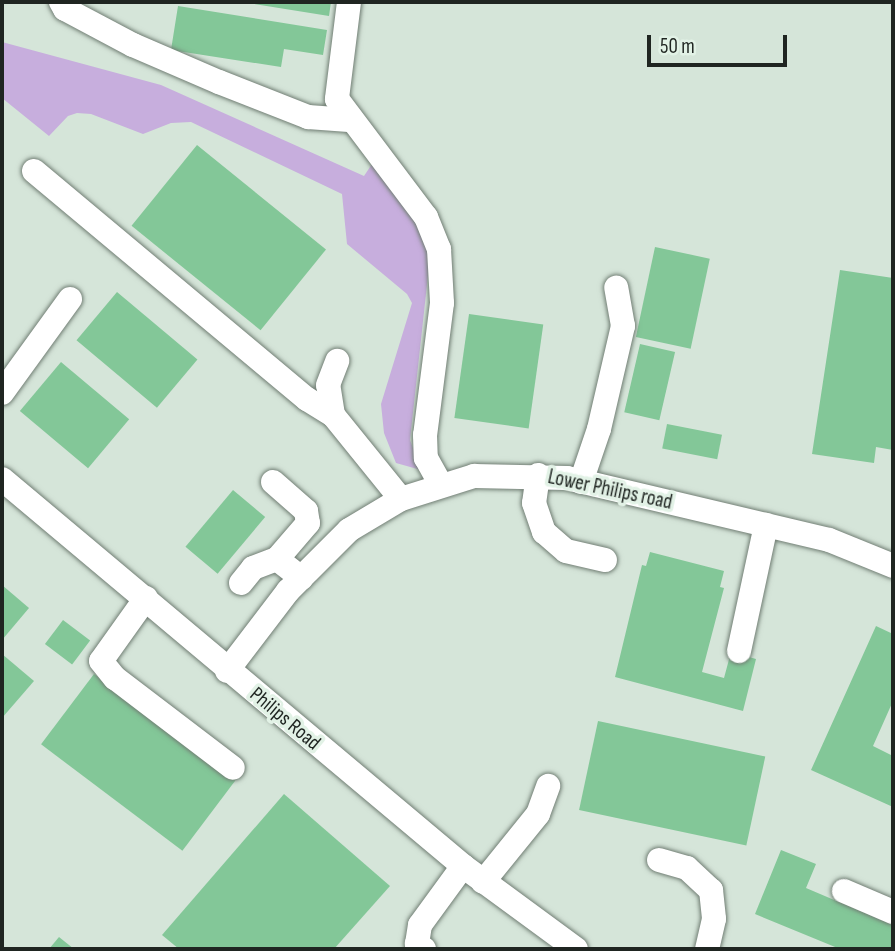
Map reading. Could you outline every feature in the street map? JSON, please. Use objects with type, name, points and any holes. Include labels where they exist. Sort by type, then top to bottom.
[{"type":"street","points":[[61,2],[65,9],[133,45],[219,82],[308,117],[349,120]]},
{"type":"street","points":[[349,2],[337,99],[349,120],[426,217],[439,249],[442,303],[425,435],[426,458],[440,483]]},
{"type":"street","points":[[34,171],[307,399],[333,415],[401,499]]},
{"type":"street","points":[[581,482],[599,429],[624,326],[616,288]]},
{"type":"street","points":[[2,393],[70,299]]},
{"type":"street","points":[[333,415],[328,385],[337,360]]},
{"type":"street","points":[[538,475],[535,505],[549,538],[566,551],[605,560]]},
{"type":"street","name":"Lower Philips road","points":[[228,671],[301,578],[349,530],[401,499],[440,483],[474,476],[538,475],[581,482],[829,540],[893,566]]},
{"type":"street","name":"Philips Road","points":[[2,479],[463,866],[576,949]]},
{"type":"street","points":[[241,583],[253,568],[277,559],[308,523],[306,511],[273,482]]},
{"type":"street","points":[[739,651],[766,525]]},
{"type":"street","points":[[277,559],[301,578]]},
{"type":"street","points":[[146,598],[101,661],[115,677],[233,768]]},
{"type":"street","points":[[483,881],[538,814],[548,786]]},
{"type":"street","points":[[659,860],[687,868],[711,890],[714,919],[707,949]]},
{"type":"street","points":[[424,949],[417,944],[420,925],[463,866]]},
{"type":"street","points":[[844,891],[893,912]]},
{"type":"shaded area","points":[[2,42],[161,85],[364,176],[374,161],[399,188],[431,248],[410,440],[421,470],[396,463],[384,433],[381,404],[412,303],[407,294],[347,244],[342,194],[191,122],[171,123],[143,134],[91,114],[77,113],[68,116],[49,136],[2,98]]},
{"type":"building","points":[[242,2],[331,2],[329,16]]},
{"type":"building","points":[[178,6],[327,30],[323,55],[284,49],[281,67],[171,50]]},
{"type":"building","points":[[197,145],[326,249],[261,330],[132,226]]},
{"type":"building","points":[[655,247],[710,259],[691,349],[636,337]]},
{"type":"building","points":[[840,270],[893,278],[893,450],[876,447],[874,463],[812,454]]},
{"type":"building","points":[[117,292],[197,359],[157,408],[77,340]]},
{"type":"building","points":[[469,314],[543,324],[529,428],[454,418]]},
{"type":"building","points":[[640,344],[675,352],[659,420],[624,412]]},
{"type":"building","points":[[61,362],[129,419],[88,468],[20,411]]},
{"type":"building","points":[[667,424],[722,435],[717,459],[662,449]]},
{"type":"building","points":[[233,490],[265,517],[218,574],[185,547]]},
{"type":"building","points":[[650,552],[724,571],[720,587],[724,588],[702,672],[724,678],[731,652],[756,659],[743,711],[615,677],[642,565],[646,566]]},
{"type":"building","points":[[2,585],[29,608],[2,640]]},
{"type":"building","points":[[63,620],[90,640],[72,664],[45,644]]},
{"type":"building","points":[[876,626],[893,634],[893,701],[873,746],[893,756],[893,807],[811,770]]},
{"type":"building","points":[[2,654],[34,681],[2,718]]},
{"type":"building","points":[[94,674],[235,781],[182,851],[41,744]]},
{"type":"building","points":[[598,721],[765,757],[746,846],[579,810]]},
{"type":"building","points":[[284,794],[390,886],[334,949],[179,949],[162,935]]},
{"type":"building","points":[[781,850],[816,864],[806,888],[893,925],[893,949],[840,949],[755,914]]},
{"type":"building","points":[[59,937],[74,949],[49,949]]}]
